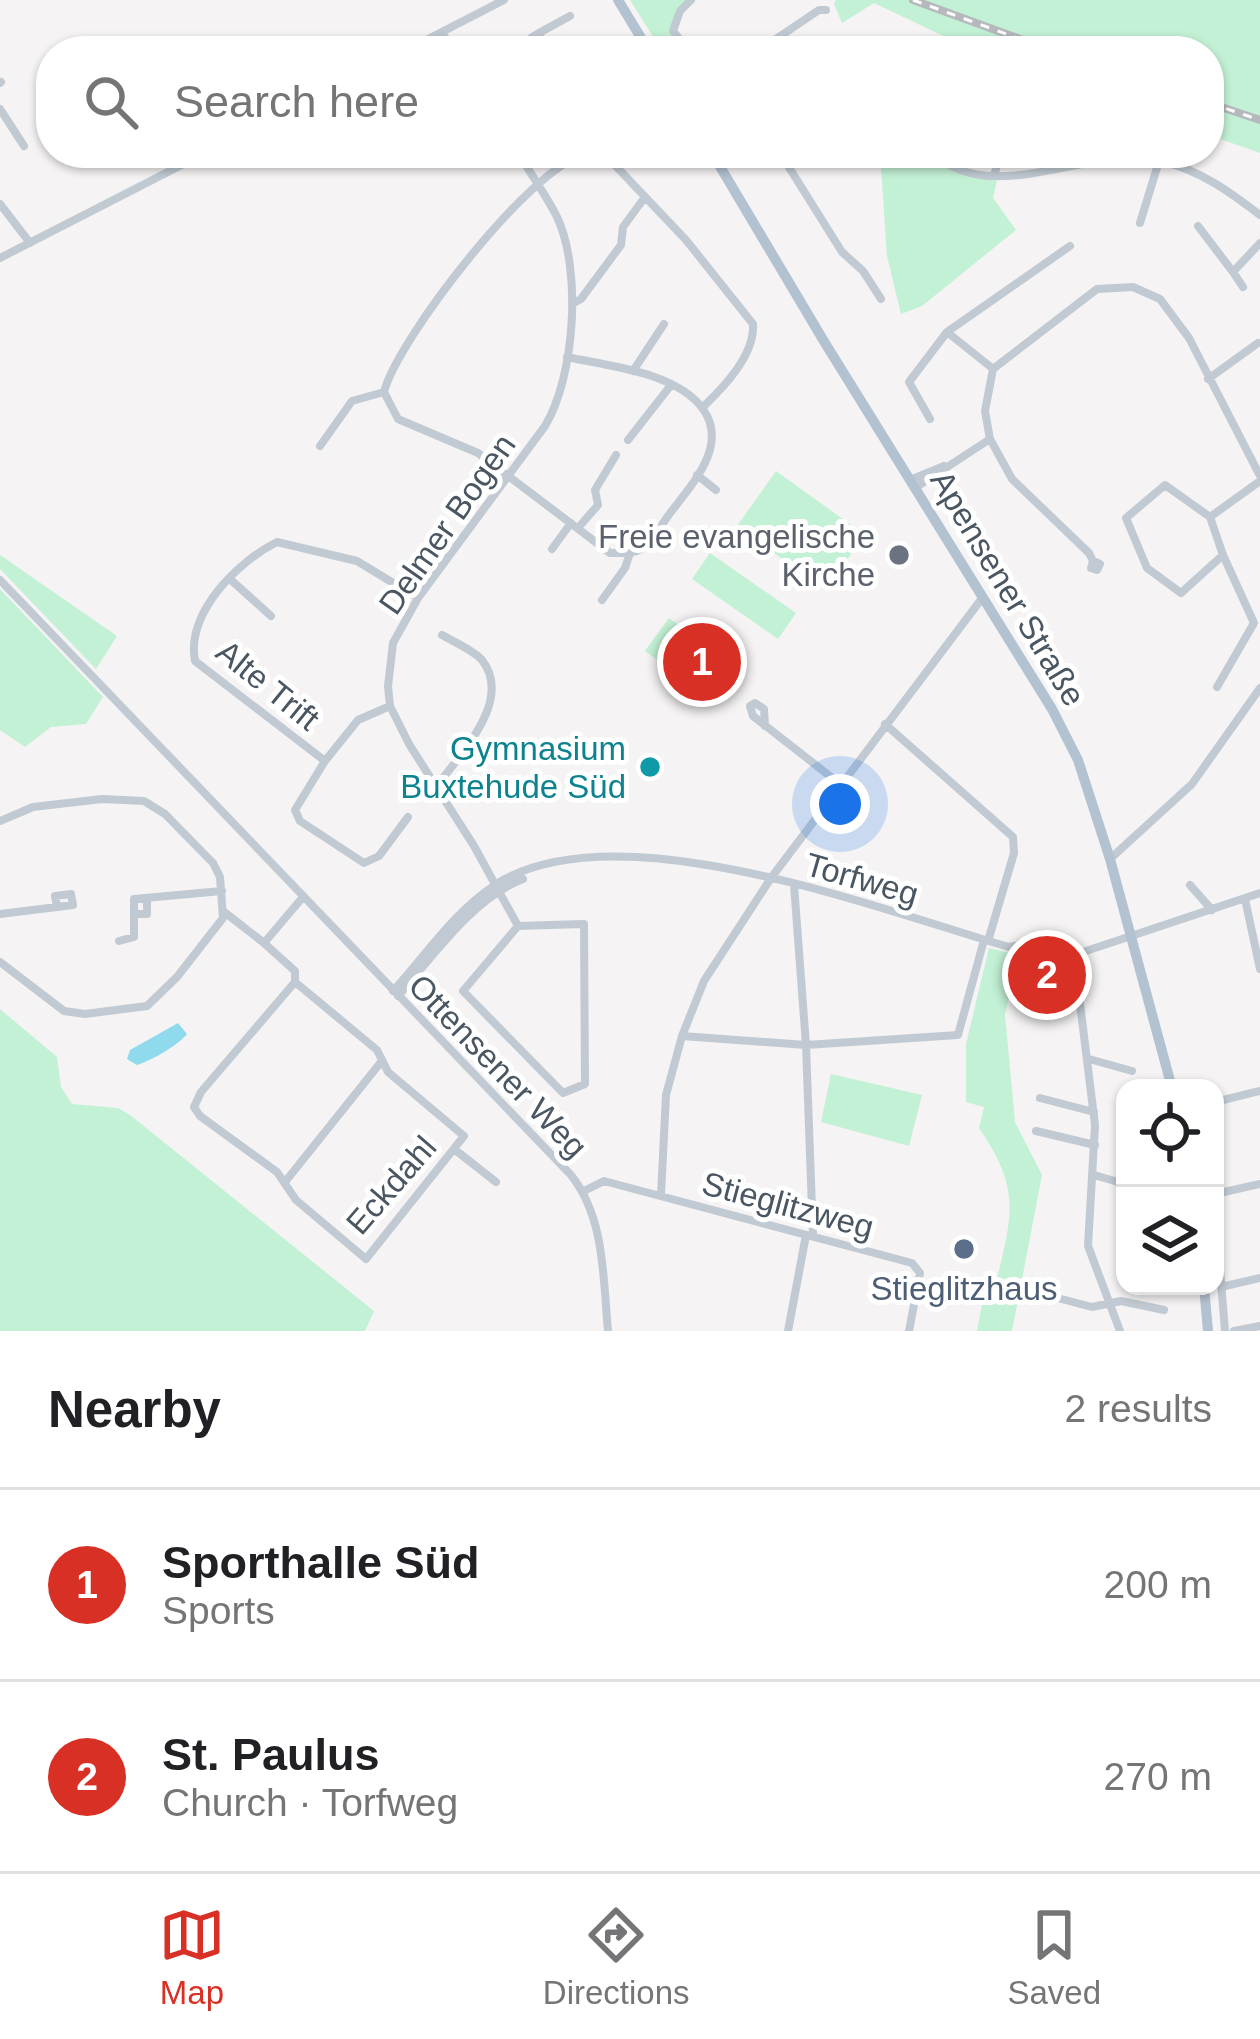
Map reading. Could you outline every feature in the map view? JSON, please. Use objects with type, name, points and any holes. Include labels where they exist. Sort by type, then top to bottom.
[{"type":"main road","points":[[618,0],[640,36]]},
{"type":"main road","name":"Apensener Straße","points":[[721,168],[1052,709],[1078,760],[1169,1079]]},
{"type":"main road","points":[[1205,1295],[1208,1331]]},
{"type":"street","points":[[434,36],[504,0]]},
{"type":"street","points":[[677,36],[673,31],[680,11],[691,0]]},
{"type":"street","points":[[780,36],[826,10]]},
{"type":"street","points":[[540,36],[570,16]]},
{"type":"street","points":[[442,32],[444,36]]},
{"type":"street","points":[[1,112],[24,146]]},
{"type":"street","points":[[0,258],[176,168]]},
{"type":"street","name":"Delmer Bogen","points":[[390,706],[393,643],[418,598],[553,412],[567,357],[572,304],[569,253],[558,219],[527,168]]},
{"type":"street","points":[[560,168],[508,214],[429,308],[390,368],[384,392],[398,418],[478,453],[610,553],[630,554],[646,546],[697,476],[707,461],[712,439],[702,408],[662,379],[567,357]]},
{"type":"street","points":[[617,168],[686,240],[753,324],[754,340],[745,356],[702,408]]},
{"type":"street","points":[[789,168],[842,252],[881,299]]},
{"type":"street","points":[[954,168],[994,175],[1043,168]]},
{"type":"street","points":[[994,175],[996,168]]},
{"type":"street","points":[[1140,223],[1157,168]]},
{"type":"street","points":[[1183,168],[1227,190],[1260,215]]},
{"type":"street","points":[[572,304],[581,299],[621,245],[623,227],[645,197]]},
{"type":"street","points":[[0,203],[29,243]]},
{"type":"street","points":[[1198,226],[1243,287]]},
{"type":"street","points":[[1233,272],[1260,243]]},
{"type":"street","points":[[930,419],[909,382],[947,332],[1070,246]]},
{"type":"street","points":[[1094,561],[1012,479],[990,440],[985,411],[993,369],[1097,289],[1133,287],[1160,299],[1189,338],[1260,479],[1210,518]]},
{"type":"street","points":[[633,371],[664,324]]},
{"type":"street","points":[[947,332],[993,369]]},
{"type":"street","points":[[1208,379],[1258,344]]},
{"type":"street","points":[[628,440],[670,385]]},
{"type":"street","points":[[320,446],[352,401],[384,392]]},
{"type":"street","points":[[912,484],[990,440]]},
{"type":"street","points":[[552,549],[598,505],[595,490],[616,455]]},
{"type":"street","points":[[697,476],[716,490]]},
{"type":"street","points":[[1217,687],[1254,623],[1210,518],[1165,485],[1126,518],[1147,568],[1180,593],[1223,555]]},
{"type":"street","name":"Alte Trift","points":[[325,761],[195,662],[192,645],[198,617],[250,556],[277,542],[357,561],[418,598]]},
{"type":"street","points":[[602,600],[630,554]]},
{"type":"street","name":"Ottensener Weg","points":[[0,580],[584,1191],[598,1234],[608,1331]]},
{"type":"street","name":"Alte Trift","points":[[231,580],[271,616]]},
{"type":"street","points":[[661,1195],[666,1095],[682,1036],[716,960],[840,784],[983,597]]},
{"type":"street","points":[[437,786],[482,724],[490,692],[481,659],[442,634]]},
{"type":"street","points":[[1110,859],[1192,784],[1260,688]]},
{"type":"street","points":[[408,818],[380,856],[364,863],[300,821],[295,810],[358,720],[390,706],[518,926]]},
{"type":"street","points":[[682,1036],[806,1045],[958,1035],[1014,853],[1014,839],[1006,827],[885,724]]},
{"type":"street","points":[[765,726],[840,784]]},
{"type":"street","points":[[0,820],[33,807],[103,799],[144,801],[165,814],[213,863],[223,911],[221,925],[156,1002],[147,1006],[85,1014],[64,1011],[0,962]]},
{"type":"street","name":"Torfweg","points":[[396,993],[497,888],[577,861],[694,860],[1009,947],[1027,944],[1074,955],[1260,893]]},
{"type":"street","points":[[1190,884],[1212,910]]},
{"type":"street","points":[[788,1331],[810,1235],[806,1045],[794,885]]},
{"type":"street","points":[[119,941],[134,937],[134,899],[222,891]]},
{"type":"street","points":[[264,943],[303,897]]},
{"type":"street","points":[[1245,898],[1260,969]]},
{"type":"street","points":[[0,914],[73,905]]},
{"type":"street","name":"Eckdahl","points":[[223,911],[295,971],[295,982],[201,1092],[194,1107],[285,1182],[296,1200],[366,1259],[464,1136],[388,1072],[377,1050],[295,982]]},
{"type":"street","points":[[584,924],[585,1084],[563,1093],[464,991],[518,926],[584,924]]},
{"type":"street","points":[[1074,955],[1094,1112],[1088,1246],[1120,1331]]},
{"type":"street","points":[[1089,1059],[1132,1071]]},
{"type":"street","points":[[285,1182],[381,1062]]},
{"type":"street","points":[[1224,1100],[1260,1091]]},
{"type":"street","points":[[1040,1098],[1094,1112]]},
{"type":"street","points":[[1036,1131],[1095,1145]]},
{"type":"street","points":[[454,1149],[496,1182]]},
{"type":"street","points":[[1094,1175],[1116,1181]]},
{"type":"street","name":"Stieglitzweg","points":[[584,1191],[604,1180],[912,1264],[920,1273],[909,1331]]},
{"type":"street","points":[[1224,1192],[1260,1184]]},
{"type":"street","points":[[1224,1286],[1260,1278]]},
{"type":"street","points":[[1222,1295],[1225,1331]]},
{"type":"street","points":[[1050,1296],[1092,1307],[1121,1301],[1164,1310]]},
{"type":"street","points":[[1234,1331],[1260,1326]]},
{"type":"green space","points":[[630,0],[691,0],[680,11],[673,31],[677,36],[653,36]]},
{"type":"green space","points":[[836,0],[1260,0],[1260,153],[1224,140],[1224,36],[943,36],[874,3],[842,23]]},
{"type":"green space","points":[[881,168],[948,168],[997,181],[993,198],[1016,230],[922,306],[901,314],[887,256]]},
{"type":"green space","points":[[776,471],[865,535],[825,590],[737,526]]},
{"type":"green space","points":[[710,553],[796,613],[778,639],[692,579]]},
{"type":"green space","points":[[0,555],[117,636],[96,669],[0,569]]},
{"type":"green space","points":[[0,589],[103,697],[86,724],[51,727],[25,747],[0,730]]},
{"type":"green space","points":[[669,618],[688,632],[664,665],[645,651]]},
{"type":"green space","points":[[989,948],[1018,955],[1005,1015],[1015,1122],[1042,1175],[1012,1331],[977,1331],[987,1277],[997,1279],[1009,1218],[1007,1184],[979,1128],[984,1107],[966,1102],[966,1044]]},
{"type":"green space","points":[[0,1009],[57,1057],[61,1087],[72,1104],[118,1108],[130,1115],[374,1311],[365,1331],[0,1331]]},
{"type":"green space","points":[[831,1074],[922,1095],[909,1146],[821,1122]]},
{"type":"water","points":[[178,1023],[187,1034],[171,1048],[137,1065],[127,1059],[130,1050]]},
{"type":"railway","points":[[913,0],[1012,36]]},
{"type":"railway","points":[[1224,108],[1260,120]]},
{"type":"place","name":"Freie evangelische Kirche","points":[[899,555]]},
{"type":"place","name":"Sporthalle Süd","points":[[702,662]]},
{"type":"place","name":"Gymnasium Buxtehude Süd","points":[[650,767]]},
{"type":"place","name":"St. Paulus","points":[[1047,975]]},
{"type":"place","name":"Stieglitzhaus","points":[[964,1249]]}]
